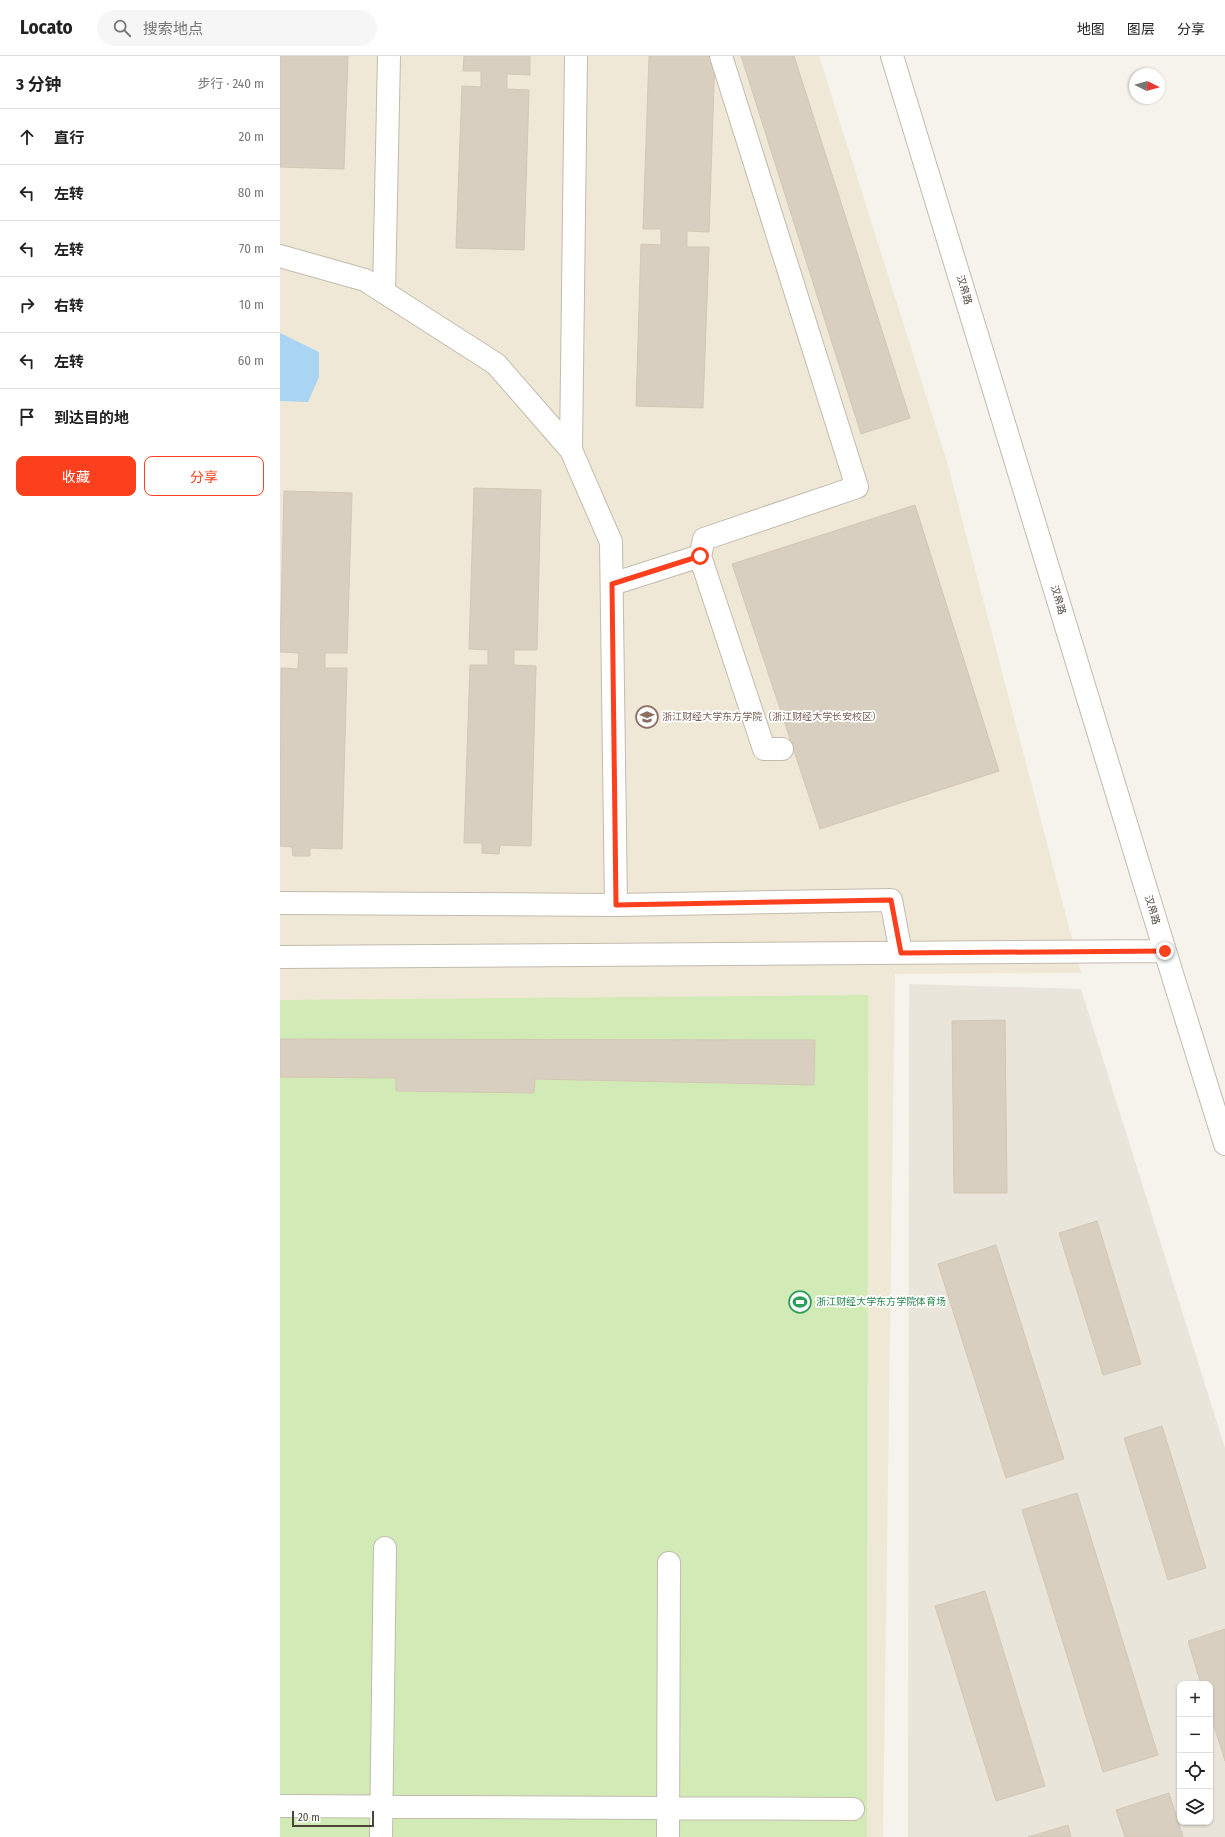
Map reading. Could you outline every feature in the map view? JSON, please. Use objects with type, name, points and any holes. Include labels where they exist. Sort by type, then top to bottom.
[{"type":"street","points":[[384,292],[389,56]]},
{"type":"street","points":[[571,450],[576,56]]},
{"type":"street","points":[[721,56],[857,487],[704,539],[700,556],[764,749],[782,749]]},
{"type":"street","name":"汉帛路","points":[[892,56],[1225,1144]]},
{"type":"street","points":[[280,256],[365,280],[496,364],[571,450],[611,542],[616,905]]},
{"type":"street","points":[[612,584],[700,556]]},
{"type":"street","points":[[280,903],[616,905],[891,900],[901,953]]},
{"type":"street","points":[[280,957],[1165,951]]},
{"type":"street","points":[[381,1837],[385,1548]]},
{"type":"street","points":[[668,1837],[669,1563]]},
{"type":"street","points":[[280,1806],[853,1809]]},
{"type":"shaded area","name":"浙江财经大学东方学院（浙江财经大学长安校区）","points":[[280,56],[819,56],[947,462],[1081,973],[895,974],[883,1837],[280,1837]]},
{"type":"shaded area","points":[[909,984],[1081,989],[1225,1448],[1225,1837],[908,1837]]},
{"type":"green space","points":[[868,995],[867,1837],[280,1837],[280,1000]]},
{"type":"water","points":[[280,333],[319,352],[319,377],[308,402],[280,401]]},
{"type":"building","points":[[280,56],[348,56],[344,169],[280,167]]},
{"type":"building","points":[[464,56],[530,56],[530,75],[507,74],[507,89],[529,90],[524,250],[456,248],[462,86],[481,87],[481,71],[463,71]]},
{"type":"building","points":[[649,56],[715,56],[709,232],[687,231],[687,247],[709,247],[703,408],[636,406],[641,244],[661,245],[661,229],[643,229]]},
{"type":"building","points":[[741,56],[794,56],[910,418],[861,434]]},
{"type":"building","points":[[474,488],[541,490],[537,650],[514,650],[514,665],[536,666],[531,846],[500,845],[499,854],[482,853],[482,843],[464,843],[470,665],[488,665],[488,650],[469,649]]},
{"type":"building","points":[[284,491],[352,493],[347,653],[325,653],[325,668],[347,668],[342,849],[310,848],[310,856],[293,856],[292,847],[280,846],[281,668],[298,669],[299,653],[280,652]]},
{"type":"building","points":[[915,505],[999,771],[820,829],[732,564]]},
{"type":"building","points":[[1005,1020],[1007,1193],[954,1193],[952,1021]]},
{"type":"building","points":[[280,1039],[815,1040],[814,1085],[535,1079],[534,1093],[396,1091],[396,1078],[280,1077]]},
{"type":"building","points":[[1097,1221],[1141,1364],[1103,1375],[1059,1233]]},
{"type":"building","points":[[996,1245],[1064,1459],[1006,1478],[938,1264]]},
{"type":"building","points":[[1162,1426],[1206,1568],[1168,1580],[1124,1438]]},
{"type":"building","points":[[1077,1493],[1158,1755],[1103,1772],[1022,1510]]},
{"type":"building","points":[[985,1591],[1045,1786],[996,1801],[935,1606]]},
{"type":"building","points":[[1225,1629],[1225,1761],[1213,1723],[1213,1681],[1200,1681],[1188,1641]]},
{"type":"building","points":[[1169,1793],[1177,1818],[1177,1825],[1179,1825],[1183,1837],[1125,1837],[1116,1810]]},
{"type":"building","points":[[1068,1825],[1071,1837],[1028,1837]]},
{"type":"place","name":"浙江财经大学东方学院（浙江财经大学长安校区）","points":[[647,717]]},
{"type":"place","name":"浙江财经大学东方学院体育场","points":[[800,1302]]},
{"type":"route","points":[[700,556],[612,584],[616,905],[891,900],[901,953],[1165,951]]}]
